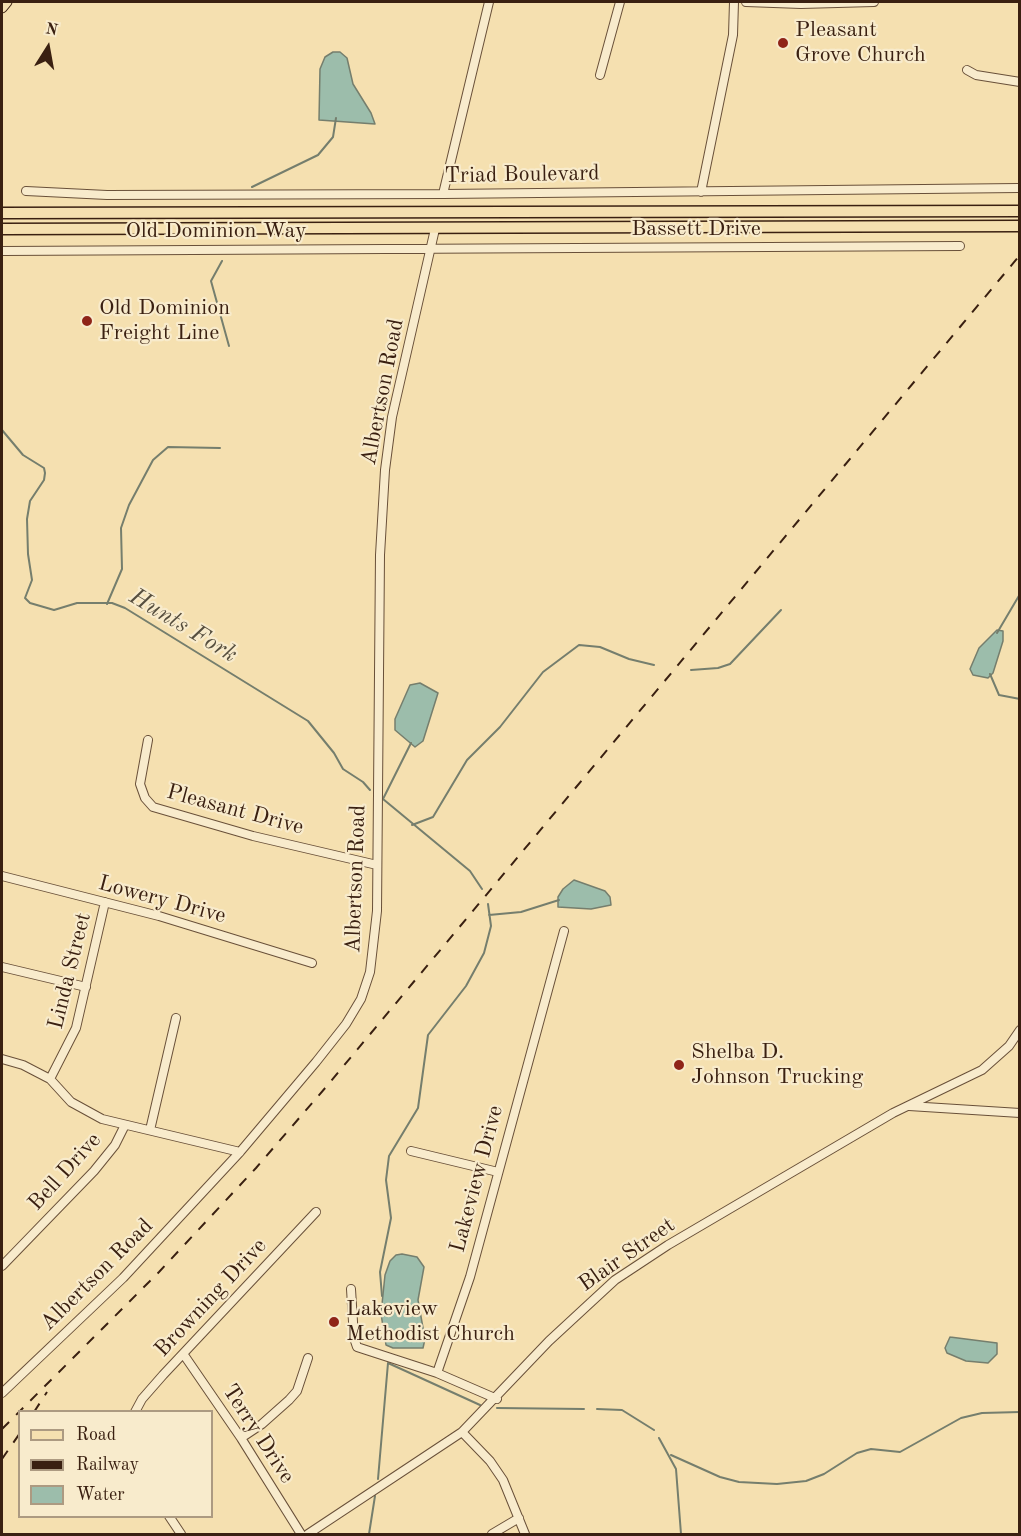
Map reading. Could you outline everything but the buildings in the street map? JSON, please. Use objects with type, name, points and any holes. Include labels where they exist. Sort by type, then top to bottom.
[{"type":"highway","points":[[2,213],[1020,211]]},
{"type":"highway","points":[[2,229],[435,230],[1020,226]]},
{"type":"highway","points":[[2,234],[80,229]]},
{"type":"main road","points":[[2,8],[7,2]]},
{"type":"street","points":[[443,194],[489,2]]},
{"type":"street","points":[[600,75],[620,2]]},
{"type":"street","points":[[701,192],[732,35],[734,2]]},
{"type":"street","points":[[746,2],[874,2]]},
{"type":"street","points":[[967,70],[976,75],[1020,82]]},
{"type":"street","name":"Triad Boulevard","points":[[26,191],[107,195],[443,194],[1019,188]]},
{"type":"street","name":"Albertson Road","points":[[2,1394],[123,1278],[240,1152],[316,1062],[346,1024],[361,999],[375,948],[380,566],[385,470],[392,417],[435,230]]},
{"type":"street","name":"Bassett Drive","points":[[431,248],[960,246]]},
{"type":"street","name":"Old Dominion Way","points":[[2,251],[431,248]]},
{"type":"street","name":"Pleasant Drive","points":[[148,740],[141,784],[145,798],[153,807],[253,836],[377,865]]},
{"type":"street","name":"Lowery Drive","points":[[2,876],[203,929],[312,963]]},
{"type":"street","name":"Linda Street","points":[[50,1079],[70,1045],[105,902]]},
{"type":"street","name":"Lakeview Drive","points":[[437,1373],[470,1277],[564,931]]},
{"type":"street","points":[[2,967],[86,987]]},
{"type":"street","points":[[150,1130],[176,1018]]},
{"type":"street","name":"Blair Street","points":[[308,1534],[462,1432],[549,1341],[615,1280],[668,1245],[907,1106],[982,1070],[1003,1053],[1020,1030]]},
{"type":"street","points":[[2,1059],[23,1065],[50,1079],[80,1109],[125,1125],[240,1152]]},
{"type":"street","points":[[907,1106],[1020,1113]]},
{"type":"street","name":"Bell Drive","points":[[2,1266],[94,1171],[115,1145],[125,1125]]},
{"type":"street","points":[[411,1151],[498,1172]]},
{"type":"street","name":"Browning Drive","points":[[136,1410],[142,1399],[316,1212]]},
{"type":"street","points":[[351,1289],[354,1338],[357,1347],[437,1373],[496,1399]]},
{"type":"street","name":"Terry Drive","points":[[184,1355],[241,1438],[301,1534]]},
{"type":"street","points":[[241,1438],[262,1424],[297,1391],[308,1358]]},
{"type":"street","points":[[462,1432],[496,1470],[525,1534]]},
{"type":"street","points":[[170,1518],[181,1534]]},
{"type":"street","points":[[492,1534],[519,1518]]},
{"type":"water","points":[[333,52],[340,52],[347,58],[353,84],[375,124],[319,120],[320,69],[325,57]]},
{"type":"water","points":[[997,630],[1003,631],[1003,641],[993,673],[988,678],[973,675],[970,669],[979,648]]},
{"type":"water","points":[[420,683],[438,693],[423,741],[415,747],[395,730],[395,719],[410,685]]},
{"type":"water","points":[[574,880],[605,891],[610,897],[611,905],[591,909],[558,907],[558,897],[563,889]]},
{"type":"water","points":[[396,1255],[417,1257],[424,1267],[418,1300],[425,1339],[423,1348],[393,1348],[386,1345],[381,1314],[385,1275],[390,1261]]},
{"type":"water","points":[[950,1337],[997,1343],[997,1354],[988,1363],[966,1361],[947,1353],[945,1348]]},
{"type":"waterway","points":[[252,187],[318,155],[333,137],[336,118]]},
{"type":"waterway","points":[[222,261],[211,281],[229,346]]},
{"type":"waterway","name":"Hunts Fork","points":[[2,430],[23,455],[44,468],[45,473],[44,480],[30,501],[27,519],[28,554],[32,580],[25,598],[30,603],[54,610],[77,603],[112,603],[125,608],[308,721],[334,753],[343,769],[363,782],[370,790]]},
{"type":"waterway","points":[[107,604],[122,569],[121,528],[129,505],[153,460],[168,447],[220,448]]},
{"type":"waterway","points":[[997,633],[1020,594]]},
{"type":"waterway","points":[[691,670],[718,668],[730,664],[781,610]]},
{"type":"waterway","points":[[412,825],[433,817],[467,760],[500,727],[543,672],[579,645],[600,647],[629,659],[654,665]]},
{"type":"waterway","points":[[990,674],[999,695],[1020,699]]},
{"type":"waterway","name":"Hunts Fork","points":[[411,743],[383,799],[470,871],[482,889]]},
{"type":"waterway","points":[[489,915],[521,912],[559,900]]},
{"type":"waterway","name":"Hunts Fork","points":[[382,1296],[380,1272],[391,1218],[386,1180],[389,1156],[418,1108],[428,1035],[466,986],[484,953],[491,926],[488,904]]},
{"type":"waterway","points":[[378,1479],[388,1363],[480,1405]]},
{"type":"waterway","name":"Hunts Fork","points":[[497,1408],[584,1409]]},
{"type":"waterway","name":"Hunts Fork","points":[[597,1409],[622,1410],[654,1430]]},
{"type":"waterway","points":[[671,1455],[720,1477],[739,1482],[777,1484],[806,1481],[824,1474],[857,1453],[871,1449],[900,1452],[961,1418],[982,1413],[1020,1412]]},
{"type":"waterway","name":"Hunts Fork","points":[[659,1438],[676,1469],[681,1534]]},
{"type":"waterway","points":[[369,1534],[375,1496]]},
{"type":"railway","points":[[21,1410],[159,1272],[256,1168],[1020,255]]},
{"type":"railway","points":[[35,1410],[47,1392]]},
{"type":"railway","points":[[2,1429],[18,1413]]},
{"type":"railway","points":[[2,1459],[18,1436]]},
{"type":"place","name":"Pleasant Grove Church","points":[[783,43]]},
{"type":"place","name":"Old Dominion Freight Line","points":[[87,321]]},
{"type":"place","name":"Shelba D. Johnson Trucking","points":[[679,1065]]},
{"type":"place","name":"Lakeview Methodist Church","points":[[334,1322]]}]
